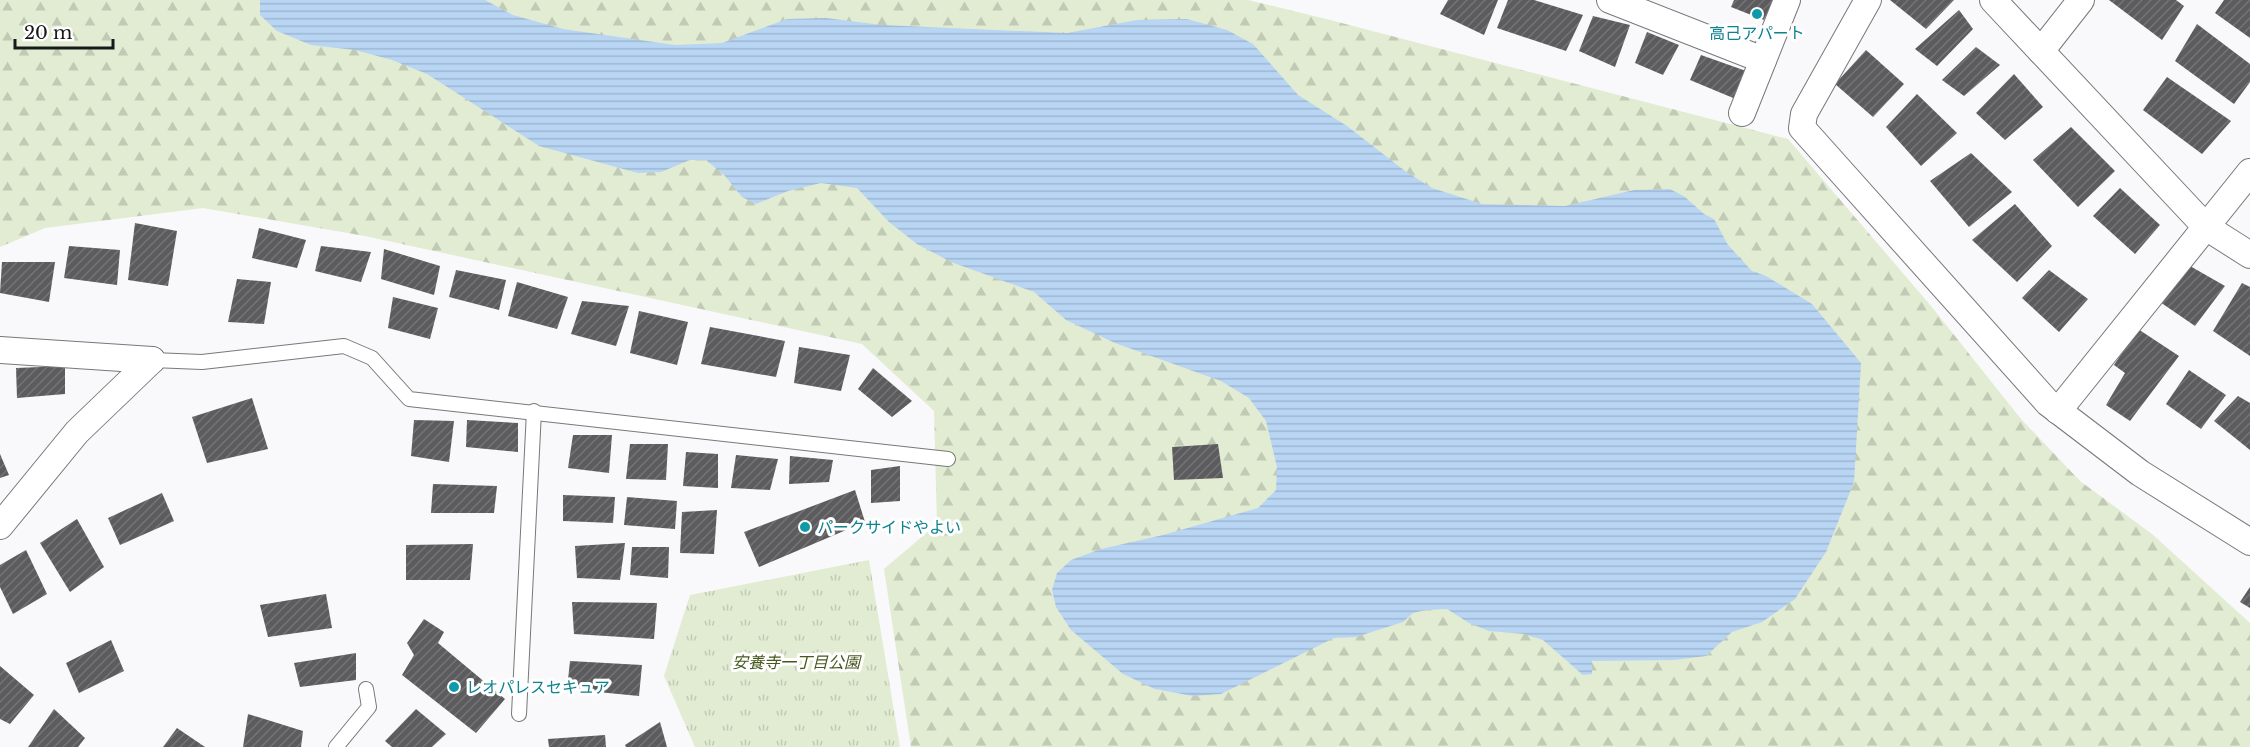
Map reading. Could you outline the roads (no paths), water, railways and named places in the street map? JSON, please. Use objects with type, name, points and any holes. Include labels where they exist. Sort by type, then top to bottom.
[{"type":"street","points":[[1610,0],[1763,60]]},
{"type":"street","points":[[1742,112],[1787,0]]},
{"type":"street","points":[[1868,0],[1804,114],[1802,128],[2048,403],[2140,473],[2250,543]]},
{"type":"street","points":[[1993,0],[2206,227],[2250,255]]},
{"type":"street","points":[[2041,51],[2081,0]]},
{"type":"street","points":[[2058,411],[2250,172]]},
{"type":"street","points":[[0,350],[152,360]]},
{"type":"street","points":[[0,526],[77,432],[152,360]]},
{"type":"lane","points":[[152,360],[202,362],[344,346],[372,358],[409,399],[534,411],[948,459]]},
{"type":"lane","points":[[519,714],[534,411]]},
{"type":"lane","points":[[336,747],[369,707],[366,689]]},
{"type":"water","points":[[260,0],[485,0],[513,15],[563,29],[675,45],[722,43],[787,19],[826,18],[882,25],[1067,33],[1137,20],[1187,19],[1227,30],[1253,44],[1298,95],[1347,126],[1405,171],[1432,188],[1482,204],[1565,206],[1634,190],[1670,189],[1685,197],[1704,214],[1714,219],[1728,245],[1752,271],[1766,276],[1812,304],[1861,363],[1854,482],[1826,552],[1795,599],[1762,622],[1732,632],[1706,656],[1674,660],[1592,661],[1592,674],[1583,675],[1543,640],[1524,634],[1489,631],[1469,623],[1447,609],[1426,610],[1413,613],[1403,622],[1356,637],[1334,638],[1221,694],[1193,696],[1155,689],[1123,674],[1071,630],[1056,607],[1052,590],[1057,573],[1071,560],[1101,549],[1163,535],[1258,508],[1276,490],[1277,467],[1266,421],[1249,398],[1221,381],[1115,343],[1066,320],[1034,292],[951,262],[917,244],[889,222],[857,188],[821,183],[788,191],[756,204],[742,197],[725,176],[706,160],[690,160],[661,172],[638,173],[539,146],[427,74],[392,60],[355,50],[311,45],[277,31],[260,15]]},
{"type":"place","name":"高己アパート","points":[[1757,14]]},
{"type":"place","name":"パークサイドやよい","points":[[805,527]]},
{"type":"place","name":"レオパレスセキュア","points":[[454,687]]},
{"type":"park label","name":"安養寺一丁目公園","points":[[796,662]]}]
